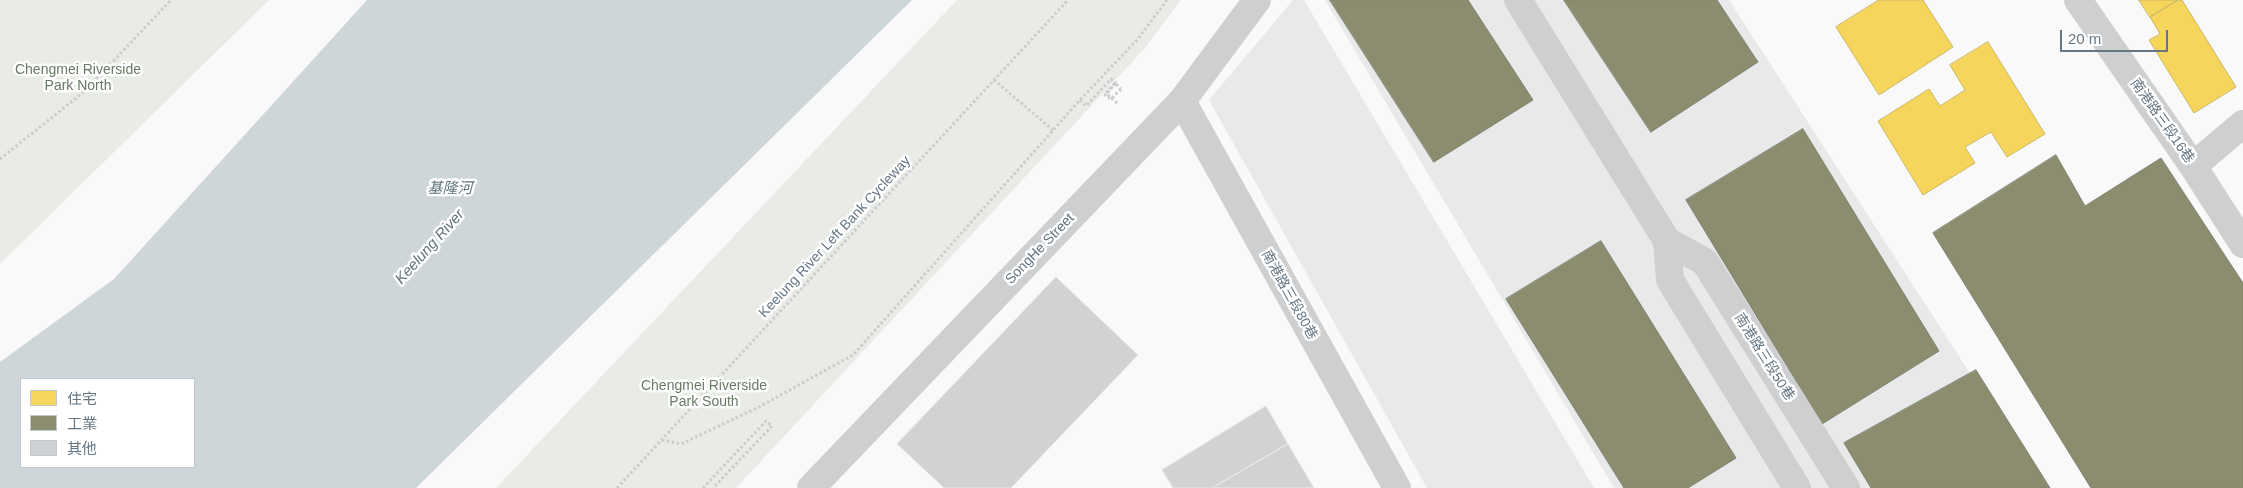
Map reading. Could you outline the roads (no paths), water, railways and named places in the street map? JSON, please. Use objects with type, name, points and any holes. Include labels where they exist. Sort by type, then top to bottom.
[{"type":"street","name":"SongHe Street","points":[[811,488],[1182,101],[1257,0]]},
{"type":"street","name":"南港路三段50巷","points":[[1518,0],[1667,241],[1670,280],[1797,488]]},
{"type":"street","name":"南港路三段16巷","points":[[2078,0],[2194,166],[2243,244]]},
{"type":"street","name":"南港路三段80巷","points":[[1182,101],[1397,488]]},
{"type":"street","points":[[2194,166],[2243,124]]},
{"type":"street","name":"南港路三段50巷","points":[[1667,241],[1705,262],[1846,488]]},
{"type":"water","name":"基隆河","points":[[367,0],[912,0],[416,488],[0,488],[0,362],[114,279]]},
{"type":"park label","name":"Chengmei Riverside Park North","points":[[78,78]]},
{"type":"park label","name":"Chengmei Riverside Park South","points":[[704,394]]},
{"type":"water label","name":"Keelung River","points":[[430,247]]}]
